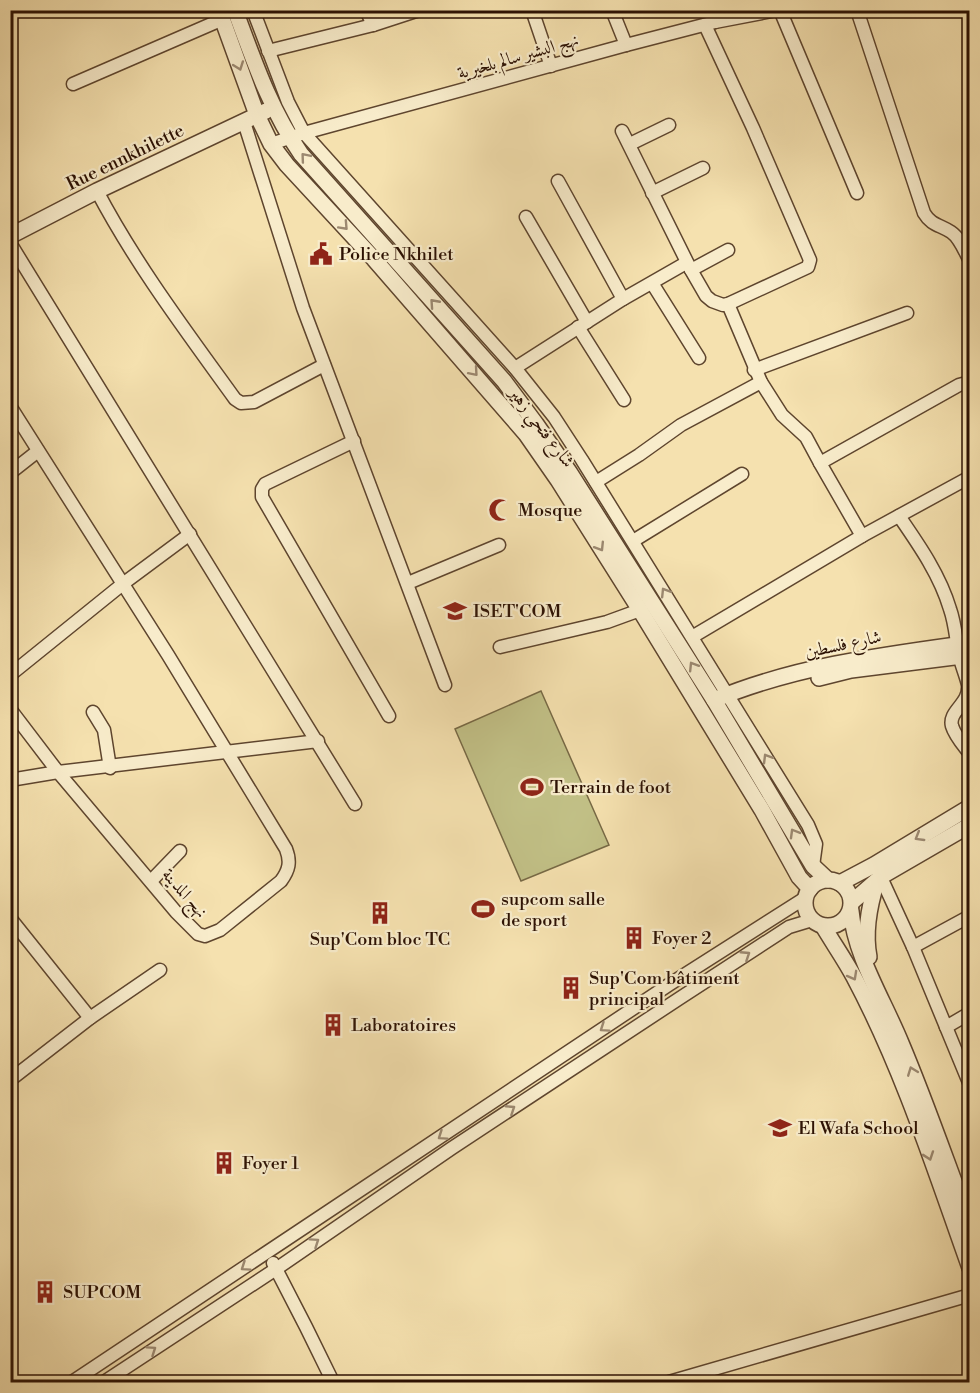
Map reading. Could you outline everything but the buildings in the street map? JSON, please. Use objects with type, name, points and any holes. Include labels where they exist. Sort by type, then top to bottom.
[{"type":"street","points":[[253,10],[288,102],[296,135],[515,368],[554,417],[692,637],[723,701]]},
{"type":"street","points":[[366,10],[374,25]]},
{"type":"street","points":[[268,51],[374,25],[419,10]]},
{"type":"street","points":[[532,10],[551,66]]},
{"type":"street","points":[[612,10],[626,45]]},
{"type":"street","points":[[778,10],[857,193]]},
{"type":"street","name":"نهج البشير سالم بلخيرية","points":[[271,144],[296,135],[626,45],[710,19],[778,10]]},
{"type":"street","points":[[857,10],[924,213],[929,221],[956,237],[969,261]]},
{"type":"street","points":[[967,10],[969,19]]},
{"type":"street","points":[[73,84],[226,13]]},
{"type":"street","name":"شارع فتحي زهير","points":[[226,13],[273,108],[296,135],[302,154],[504,381],[536,424],[723,701],[813,866],[834,881]]},
{"type":"street","name":"شارع فتحي زهير","points":[[226,13],[250,118],[287,165],[382,268],[526,434],[558,480],[640,610],[756,800],[807,894]]},
{"type":"street","points":[[622,131],[688,267],[706,296],[712,301],[723,305],[728,304],[808,267],[810,260],[753,128],[710,19]]},
{"type":"street","points":[[273,108],[288,102]]},
{"type":"street","name":"Rue ennkhilette","points":[[12,233],[273,108]]},
{"type":"street","points":[[250,118],[283,249],[324,365],[445,685]]},
{"type":"street","points":[[630,144],[669,125]]},
{"type":"street","points":[[652,193],[703,168]]},
{"type":"street","points":[[558,181],[623,299]]},
{"type":"street","points":[[97,191],[119,232],[151,282],[235,399],[241,403],[254,402],[324,365]]},
{"type":"street","points":[[526,217],[624,400]]},
{"type":"street","points":[[12,233],[190,534],[355,804]]},
{"type":"street","points":[[515,368],[652,283],[729,250]]},
{"type":"street","points":[[652,283],[699,358]]},
{"type":"street","points":[[728,304],[754,370],[782,415],[806,437],[862,536]]},
{"type":"street","points":[[754,370],[907,313]]},
{"type":"street","points":[[596,482],[681,425],[761,382]]},
{"type":"street","points":[[820,463],[959,385],[969,382]]},
{"type":"street","points":[[10,406],[124,583],[228,752]]},
{"type":"street","points":[[354,441],[265,484],[262,497],[389,716]]},
{"type":"street","points":[[10,473],[38,451]]},
{"type":"street","points":[[633,541],[742,474]]},
{"type":"street","points":[[692,637],[862,536],[969,477]]},
{"type":"street","points":[[899,516],[919,545],[947,597],[964,650],[968,693],[953,716],[952,722],[953,729],[969,754]]},
{"type":"street","points":[[10,675],[124,583],[190,534]]},
{"type":"street","points":[[408,584],[499,545]]},
{"type":"street","points":[[500,647],[607,622],[640,610]]},
{"type":"street","name":"شارع فلسطين","points":[[723,701],[849,660],[964,650]]},
{"type":"street","name":"نهج المدينة","points":[[10,709],[58,772],[187,925],[198,934],[205,936],[220,930],[281,881],[287,872],[290,859],[228,752]]},
{"type":"street","points":[[93,712],[104,730],[110,768]]},
{"type":"street","points":[[10,780],[58,772],[110,768],[318,741]]},
{"type":"street","points":[[104,1383],[452,1148],[789,927],[818,923],[837,925],[848,917],[851,906],[878,873],[969,807]]},
{"type":"street","points":[[72,1383],[807,894],[821,881],[834,881],[878,873],[969,825]]},
{"type":"street","points":[[151,881],[180,851]]},
{"type":"street","points":[[878,873],[913,947],[969,1084]]},
{"type":"street","points":[[875,984],[866,943],[867,918],[878,873]]},
{"type":"street","points":[[834,881],[850,894],[852,932],[902,1044],[969,1224]]},
{"type":"street","points":[[807,894],[805,906],[854,977],[889,1051],[916,1119],[969,1268]]},
{"type":"street","points":[[913,947],[969,916]]},
{"type":"street","points":[[10,918],[90,1018]]},
{"type":"street","points":[[10,1080],[90,1018],[160,970]]},
{"type":"street","points":[[946,1027],[969,1013]]},
{"type":"street","points":[[961,1201],[969,1183]]},
{"type":"street","points":[[266,1253],[333,1383]]},
{"type":"street","points":[[669,1383],[969,1295]]},
{"type":"shaded area","name":"Terrain de foot","points":[[541,691],[609,845],[521,881],[455,729]]},
{"type":"place","name":"Police Nkhilet","points":[[321,254]]},
{"type":"place","name":"Mosque","points":[[500,510]]},
{"type":"place","name":"ISET'COM","points":[[455,611]]},
{"type":"place","name":"Terrain de foot","points":[[532,787]]},
{"type":"place","name":"supcom salle de sport","points":[[483,909]]},
{"type":"place","name":"Sup'Com bloc TC","points":[[380,913]]},
{"type":"place","name":"Foyer 2","points":[[634,938]]},
{"type":"place","name":"Sup'Com bâtiment principal","points":[[571,988]]},
{"type":"place","name":"Laboratoires","points":[[333,1025]]},
{"type":"place","name":"El Wafa School","points":[[780,1128]]},
{"type":"place","name":"Foyer 1","points":[[224,1163]]},
{"type":"place","name":"SUPCOM","points":[[45,1292]]}]
